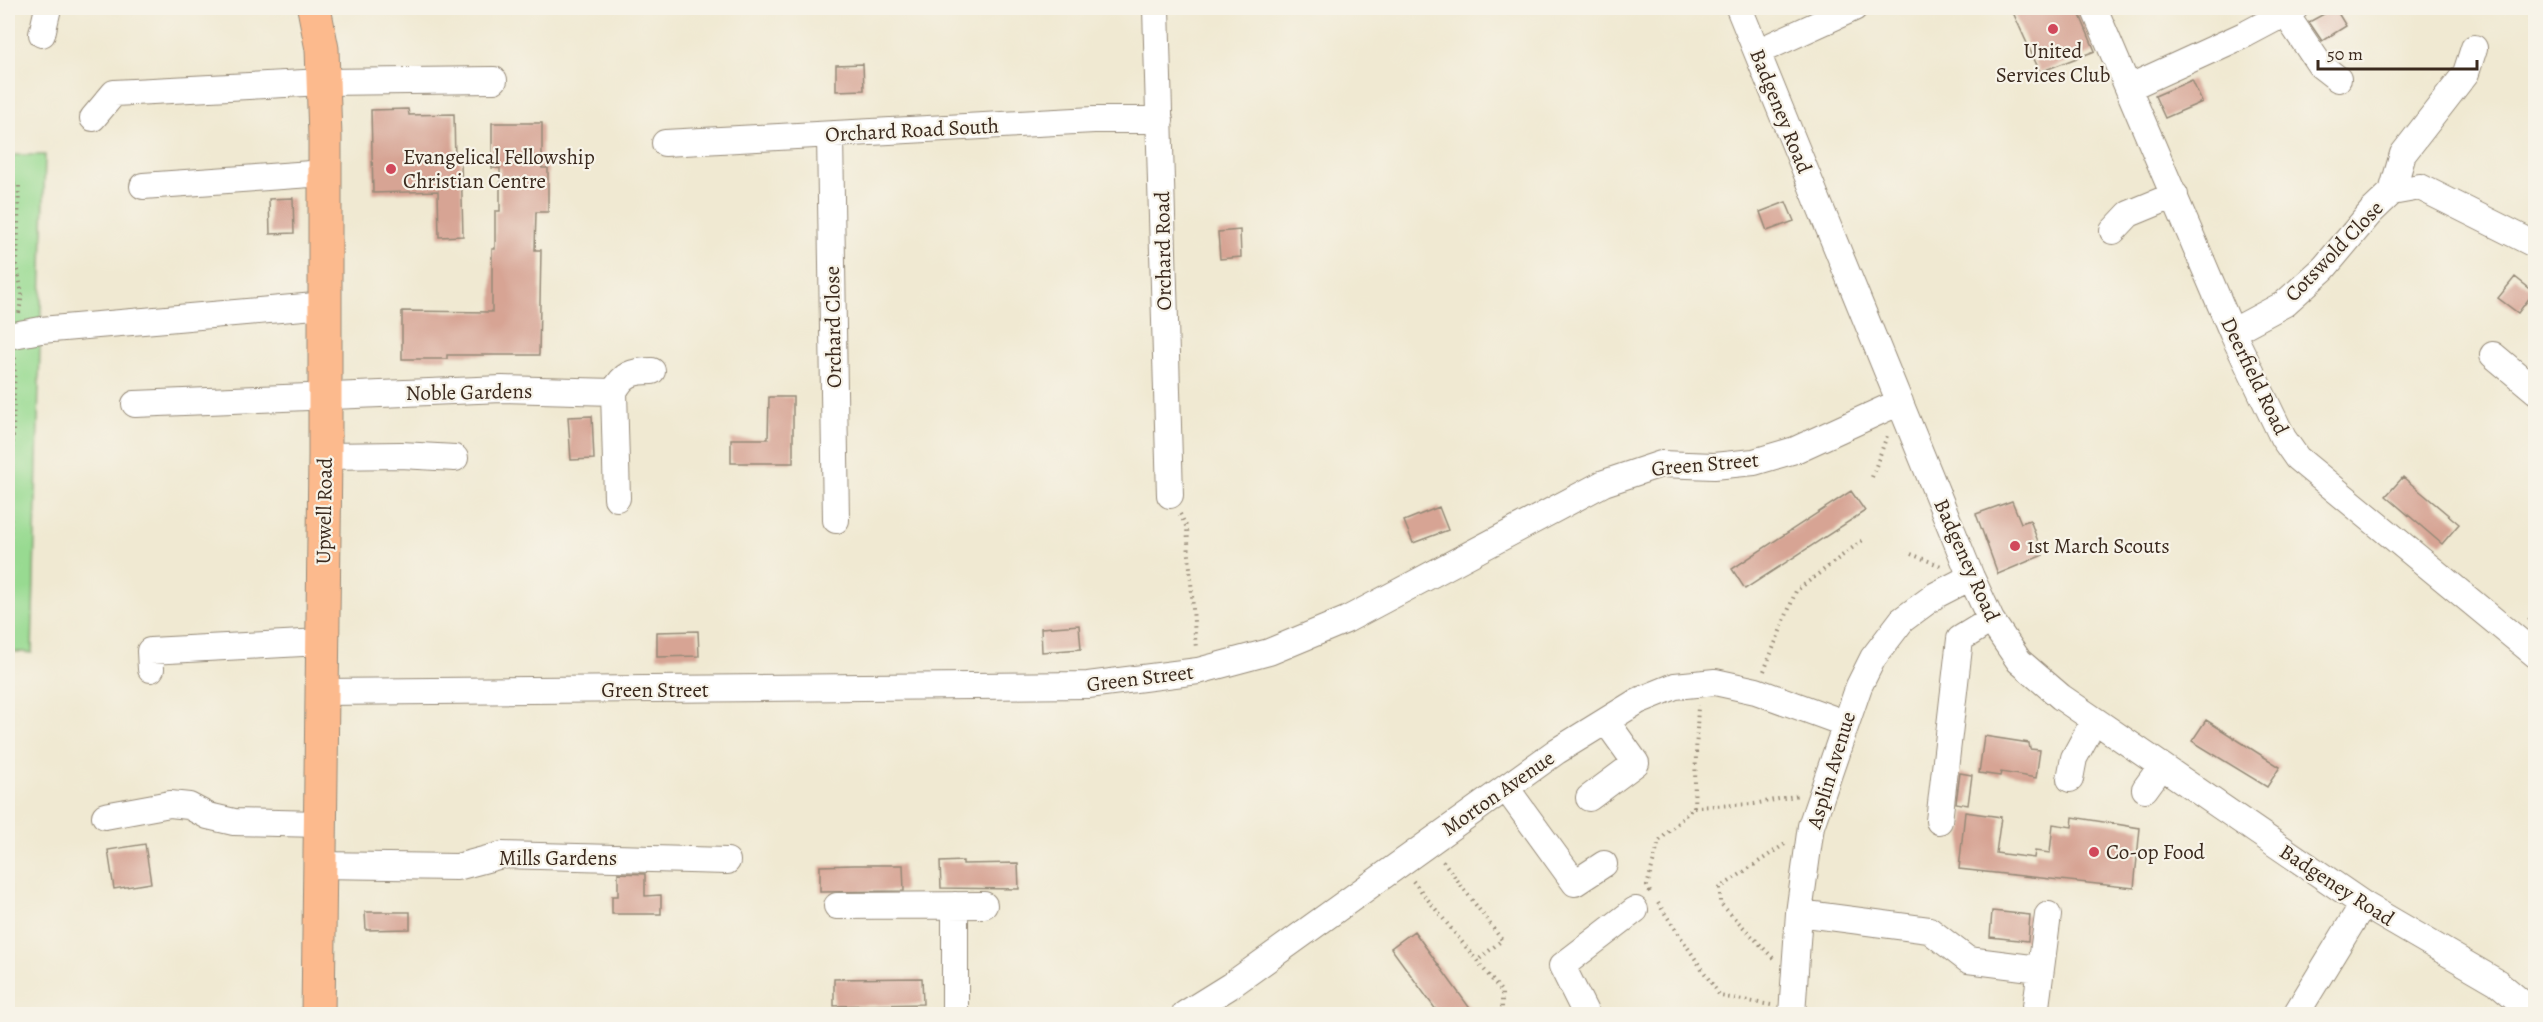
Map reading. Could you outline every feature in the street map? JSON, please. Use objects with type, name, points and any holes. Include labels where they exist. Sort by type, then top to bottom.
[{"type":"main road","name":"Upwell Road","points":[[314,8],[322,49],[324,82],[326,305],[318,1014]]},
{"type":"street","points":[[42,34],[48,8]]},
{"type":"street","name":"Orchard Road","points":[[1156,8],[1170,495]]},
{"type":"street","name":"Badgeney Road","points":[[1739,8],[1971,577],[1991,620],[2019,661],[2061,697],[2161,767],[2363,904],[2497,982],[2535,1014]]},
{"type":"street","points":[[1758,52],[1854,8]]},
{"type":"street","name":"Deerfield Road","points":[[2094,8],[2130,87],[2232,332],[2283,438],[2297,458],[2535,655]]},
{"type":"street","points":[[2130,87],[2246,34],[2290,10],[2320,65],[2338,79]]},
{"type":"street","points":[[2392,192],[2403,154],[2466,73],[2474,48]]},
{"type":"street","points":[[93,118],[114,93],[324,82],[494,80]]},
{"type":"street","name":"Orchard Road South","points":[[665,143],[1094,120],[1160,120]]},
{"type":"street","name":"Orchard Close","points":[[830,135],[836,520]]},
{"type":"street","points":[[143,186],[325,173]]},
{"type":"street","name":"Cotswold Close","points":[[2232,332],[2284,304],[2324,267],[2371,212],[2392,192],[2420,187],[2535,245]]},
{"type":"street","points":[[2113,231],[2129,214],[2175,195]]},
{"type":"street","points":[[11,335],[326,305]]},
{"type":"street","points":[[2493,355],[2535,391]]},
{"type":"street","points":[[617,498],[614,392],[620,379],[633,371],[652,371]]},
{"type":"street","name":"Noble Gardens","points":[[135,404],[502,389],[614,392]]},
{"type":"street","name":"Green Street","points":[[321,692],[1088,685],[1198,671],[1269,652],[1346,621],[1604,483],[1660,464],[1714,466],[1754,462],[1795,450],[1900,402]]},
{"type":"street","points":[[325,456],[401,455],[455,458]]},
{"type":"street","name":"Asplin Avenue","points":[[1792,1012],[1799,913],[1811,826],[1844,723],[1873,658],[1902,620],[1936,595],[1971,577]]},
{"type":"street","points":[[1939,821],[1960,639],[1991,620]]},
{"type":"street","points":[[151,669],[150,651],[321,642]]},
{"type":"street","name":"Morton Avenue","points":[[1185,1014],[1230,986],[1506,788],[1638,701],[1675,687],[1715,682],[1756,691],[1844,723]]},
{"type":"street","points":[[1589,798],[1636,763],[1606,721]]},
{"type":"street","points":[[2070,779],[2074,758],[2094,721]]},
{"type":"street","points":[[2145,789],[2161,767]]},
{"type":"street","points":[[1506,788],[1575,884],[1604,864]]},
{"type":"street","points":[[105,816],[170,804],[189,806],[208,816],[234,822],[319,824]]},
{"type":"street","name":"Mills Gardens","points":[[318,865],[457,867],[502,855],[727,861]]},
{"type":"street","points":[[2296,1014],[2363,904]]},
{"type":"street","points":[[955,905],[956,1014]]},
{"type":"street","points":[[837,906],[984,905]]},
{"type":"street","points":[[1586,1014],[1562,966],[1635,910]]},
{"type":"street","points":[[1799,913],[1929,930],[1968,960],[2039,969]]},
{"type":"street","points":[[2035,1014],[2039,969],[2048,915]]},
{"type":"path","points":[[8,185],[19,185],[17,264],[22,294],[11,335],[8,617]]},
{"type":"path","points":[[8,264],[17,264]]},
{"type":"path","points":[[1872,477],[1900,402]]},
{"type":"path","points":[[1170,495],[1187,528],[1198,671]]},
{"type":"path","points":[[1756,691],[1796,591],[1864,539]]},
{"type":"path","points":[[1694,807],[1698,684]]},
{"type":"path","points":[[1792,1012],[1720,996],[1647,886],[1659,841],[1694,807],[1754,804],[1823,791]]},
{"type":"path","points":[[1794,981],[1720,903],[1720,888],[1811,826]]},
{"type":"path","points":[[1429,842],[1502,940],[1477,961]]},
{"type":"path","points":[[1399,864],[1502,992],[1502,1014]]},
{"type":"green space","points":[[8,155],[45,155],[32,653],[8,651]]},
{"type":"building","name":"United Services Club","points":[[2011,8],[2077,8],[2095,51],[2040,72]]},
{"type":"building","points":[[2335,8],[2346,26],[2322,41],[2309,22]]},
{"type":"building","points":[[863,64],[864,90],[836,91],[836,65]]},
{"type":"building","points":[[2192,80],[2202,102],[2165,118],[2155,96]]},
{"type":"building","points":[[408,109],[409,115],[454,114],[455,160],[461,160],[463,236],[439,237],[438,191],[373,193],[371,110]]},
{"type":"building","points":[[492,123],[542,123],[542,168],[548,168],[548,212],[536,212],[535,250],[541,250],[539,355],[447,355],[447,359],[402,359],[402,311],[492,312],[492,249],[495,249],[495,211],[500,211],[500,168],[492,168]]},
{"type":"building","points":[[293,198],[294,233],[270,234],[269,199]]},
{"type":"building","points":[[1786,202],[1794,221],[1767,231],[1760,212]]},
{"type":"building","points":[[1240,230],[1241,257],[1220,259],[1218,232]]},
{"type":"building","points":[[2515,277],[2534,292],[2518,313],[2498,298]]},
{"type":"building","points":[[769,397],[793,397],[793,463],[731,463],[731,439],[768,439]]},
{"type":"building","points":[[592,416],[594,459],[571,460],[568,417]]},
{"type":"building","points":[[2403,477],[2459,524],[2442,544],[2386,496]]},
{"type":"building","points":[[1851,491],[1865,511],[1745,589],[1732,569]]},
{"type":"building","name":"1st March Scouts","points":[[2012,501],[2021,523],[2030,520],[2043,555],[1998,574],[1976,514]]},
{"type":"building","points":[[1439,507],[1448,530],[1413,543],[1404,521]]},
{"type":"building","points":[[1079,625],[1081,649],[1042,652],[1041,628]]},
{"type":"building","points":[[698,631],[699,656],[657,657],[657,632]]},
{"type":"building","points":[[2206,720],[2280,767],[2267,787],[2192,741]]},
{"type":"building","points":[[1984,736],[2029,743],[2030,749],[2040,750],[2036,778],[2001,772],[2000,776],[1979,773]]},
{"type":"building","points":[[1960,773],[1972,775],[1968,805],[1956,803]]},
{"type":"building","name":"Co-op Food","points":[[1965,812],[2001,817],[1996,853],[2034,858],[2035,851],[2050,853],[2053,824],[2072,827],[2073,817],[2140,828],[2134,888],[1959,869]]},
{"type":"building","points":[[145,844],[151,883],[114,889],[108,850]]},
{"type":"building","points":[[963,861],[963,864],[1018,863],[1019,889],[941,888],[940,862]]},
{"type":"building","points":[[903,865],[904,891],[820,892],[820,866]]},
{"type":"building","points":[[618,873],[645,874],[645,896],[661,895],[661,914],[612,914],[612,896],[618,896]]},
{"type":"building","points":[[1992,911],[2030,915],[2028,941],[1990,937]]},
{"type":"building","points":[[365,912],[410,912],[410,929],[366,930]]},
{"type":"building","points":[[1414,931],[1474,1014],[1439,1014],[1391,948]]},
{"type":"building","points":[[922,978],[923,1004],[834,1006],[834,979]]},
{"type":"place","name":"United Services Club","points":[[2053,29]]},
{"type":"place","name":"Evangelical Fellowship Christian Centre","points":[[391,169]]},
{"type":"place","name":"1st March Scouts","points":[[2015,546]]},
{"type":"place","name":"Co-op Food","points":[[2094,852]]}]
